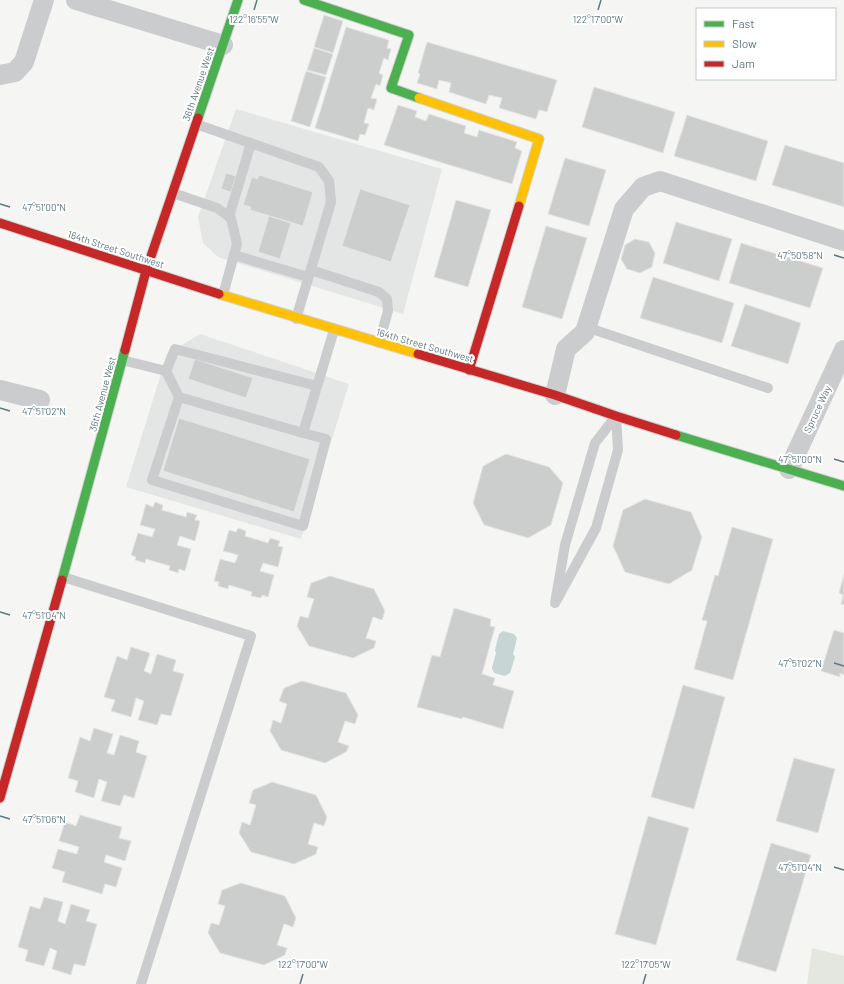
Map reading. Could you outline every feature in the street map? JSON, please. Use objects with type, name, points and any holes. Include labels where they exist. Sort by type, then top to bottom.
[{"type":"main road","name":"36th Avenue West","points":[[0,798],[64,577],[146,271],[238,0]]},
{"type":"main road","points":[[304,0],[409,35],[391,88],[539,138],[469,370]]},
{"type":"main road","name":"164th Street Southwest","points":[[0,223],[223,296],[555,395],[616,416],[844,486]]},
{"type":"street","points":[[0,75],[15,72],[24,62],[44,0]]},
{"type":"street","points":[[76,0],[223,45]]},
{"type":"street","points":[[555,395],[566,349],[585,332],[624,209],[642,188],[660,181],[844,240]]},
{"type":"street","name":"Spruce Way","points":[[789,469],[844,350]]},
{"type":"street","points":[[0,390],[40,400]]},
{"type":"lane","points":[[196,124],[319,167],[329,181],[331,202],[296,318]]},
{"type":"lane","points":[[229,217],[251,143]]},
{"type":"lane","points":[[173,193],[217,208],[231,218],[237,244],[223,296]]},
{"type":"lane","points":[[234,255],[380,292],[387,299],[388,311],[379,343]]},
{"type":"lane","points":[[586,327],[768,388]]},
{"type":"lane","points":[[303,433],[334,330]]},
{"type":"lane","points":[[179,397],[326,439],[303,526],[152,480],[179,397],[166,371],[175,348],[317,386]]},
{"type":"lane","points":[[122,360],[166,371]]},
{"type":"lane","points":[[616,416],[618,450],[596,528],[555,603],[565,545],[595,443],[616,416]]},
{"type":"lane","points":[[64,577],[250,636],[141,984]]},
{"type":"shaded area","points":[[236,109],[442,169],[403,314],[218,257],[203,243],[198,217]]},
{"type":"shaded area","points":[[200,334],[349,384],[301,539],[126,487],[167,354]]},
{"type":"shaded area","points":[[503,631],[514,634],[517,638],[513,654],[515,657],[510,673],[505,676],[494,673],[492,668],[499,634]]},
{"type":"shaded area","points":[[812,948],[844,956],[844,984],[807,984]]},
{"type":"building","points":[[324,15],[343,21],[333,53],[314,47]]},
{"type":"building","points":[[346,27],[389,40],[387,48],[391,49],[388,60],[384,58],[379,73],[383,75],[380,86],[376,84],[371,98],[377,99],[374,110],[368,108],[364,123],[369,124],[365,135],[360,134],[358,141],[315,128]]},
{"type":"building","points":[[427,42],[557,80],[547,112],[539,110],[536,119],[499,108],[502,98],[489,95],[486,104],[449,92],[451,83],[439,80],[437,89],[417,83],[420,74],[418,73]]},
{"type":"building","points":[[314,48],[333,54],[326,75],[307,70]]},
{"type":"building","points":[[306,71],[326,77],[310,127],[291,121]]},
{"type":"building","points":[[594,87],[675,112],[663,153],[582,127]]},
{"type":"building","points":[[398,105],[417,111],[415,117],[426,121],[429,114],[466,126],[464,133],[477,137],[479,130],[517,142],[515,148],[522,151],[512,184],[384,145]]},
{"type":"building","points":[[687,115],[768,141],[756,181],[674,156]]},
{"type":"building","points":[[785,145],[844,163],[844,207],[772,185]]},
{"type":"building","points":[[565,158],[606,170],[589,226],[548,214]]},
{"type":"building","points":[[226,173],[236,176],[231,192],[221,189]]},
{"type":"building","points":[[259,175],[313,192],[303,226],[250,210],[251,207],[243,205],[252,177],[257,179]]},
{"type":"building","points":[[360,189],[410,205],[391,262],[342,246]]},
{"type":"building","points":[[456,200],[491,210],[468,287],[434,277]]},
{"type":"building","points":[[269,216],[291,223],[280,259],[258,252]]},
{"type":"building","points":[[676,222],[732,239],[719,281],[663,263]]},
{"type":"building","points":[[546,226],[587,238],[562,319],[522,307]]},
{"type":"building","points":[[635,239],[649,242],[655,253],[652,267],[640,273],[627,269],[621,259],[625,245]]},
{"type":"building","points":[[741,243],[823,268],[810,308],[729,283]]},
{"type":"building","points":[[653,277],[734,303],[722,343],[640,318]]},
{"type":"building","points":[[745,304],[801,323],[788,364],[731,346]]},
{"type":"building","points":[[195,359],[253,378],[246,398],[188,379]]},
{"type":"building","points":[[179,418],[310,459],[294,512],[163,471]]},
{"type":"building","points":[[506,454],[549,467],[563,483],[551,525],[528,538],[484,525],[473,503],[483,466]]},
{"type":"building","points":[[645,499],[691,512],[702,537],[692,570],[669,584],[625,572],[613,546],[623,510]]},
{"type":"building","points":[[155,502],[163,505],[162,510],[186,517],[187,512],[197,515],[195,520],[200,521],[195,541],[180,536],[177,545],[191,549],[185,571],[179,569],[178,573],[169,570],[170,566],[146,559],[145,563],[135,560],[136,557],[131,555],[138,533],[152,537],[155,529],[140,525],[146,504],[153,507]]},
{"type":"building","points":[[732,527],[773,539],[733,680],[694,669],[707,621],[702,620],[715,575],[718,576]]},
{"type":"building","points":[[238,528],[246,531],[245,536],[268,543],[270,538],[280,541],[278,546],[283,547],[278,567],[263,563],[260,571],[274,575],[268,597],[262,595],[261,598],[251,596],[252,592],[229,585],[228,589],[218,586],[219,582],[214,581],[220,559],[235,563],[238,555],[223,551],[229,530],[236,532]]},
{"type":"building","points":[[844,574],[844,605],[841,604],[843,595],[839,593]]},
{"type":"building","points":[[330,576],[374,589],[385,611],[382,620],[373,617],[366,638],[376,641],[374,648],[353,658],[309,646],[297,626],[300,616],[308,618],[314,599],[307,597],[311,583]]},
{"type":"building","points":[[454,608],[491,619],[490,626],[495,627],[482,674],[495,678],[493,685],[514,691],[503,729],[463,717],[462,719],[417,707],[432,655],[440,657]]},
{"type":"building","points":[[834,630],[844,633],[844,675],[840,673],[840,677],[821,671]]},
{"type":"building","points":[[131,647],[150,653],[144,671],[151,674],[157,654],[176,660],[173,671],[184,674],[171,716],[161,714],[157,725],[138,720],[144,701],[136,698],[131,717],[111,711],[115,700],[104,697],[117,656],[127,660]]},
{"type":"building","points":[[302,681],[346,693],[358,715],[355,724],[345,721],[338,742],[349,746],[346,752],[325,763],[281,750],[270,731],[273,720],[281,723],[287,704],[279,701],[284,688]]},
{"type":"building","points":[[683,685],[725,697],[694,809],[651,797]]},
{"type":"building","points":[[94,728],[113,734],[107,753],[114,755],[120,735],[139,741],[136,752],[147,756],[134,798],[124,795],[120,806],[101,801],[107,782],[99,779],[94,798],[75,792],[78,781],[68,778],[80,737],[90,741]]},
{"type":"building","points":[[794,758],[835,769],[818,833],[776,821]]},
{"type":"building","points":[[272,782],[316,795],[327,817],[324,826],[314,823],[308,844],[318,847],[316,854],[294,864],[251,852],[239,833],[242,822],[250,825],[256,805],[249,803],[253,790]]},
{"type":"building","points":[[80,815],[122,827],[119,838],[131,841],[125,861],[106,855],[104,862],[122,868],[116,887],[105,884],[102,894],[62,882],[65,872],[52,868],[58,849],[77,854],[79,847],[59,841],[65,822],[76,826]]},
{"type":"building","points":[[648,816],[689,828],[656,945],[615,934]]},
{"type":"building","points":[[771,843],[811,855],[776,972],[736,960]]},
{"type":"building","points":[[241,883],[285,896],[296,918],[293,927],[284,924],[277,945],[287,948],[285,955],[264,965],[220,953],[208,933],[211,923],[219,925],[225,906],[218,904],[222,890]]},
{"type":"building","points":[[44,897],[63,902],[58,921],[65,924],[71,904],[90,910],[86,921],[97,924],[85,966],[74,964],[71,975],[52,969],[57,951],[50,948],[44,966],[25,961],[28,950],[18,947],[30,906],[40,909]]},
{"type":"traffic: fast","points":[[198,118],[238,0]]},
{"type":"traffic: fast","points":[[304,0],[409,35],[391,88],[419,98]]},
{"type":"traffic: fast","points":[[62,580],[125,350]]},
{"type":"traffic: fast","points":[[676,435],[844,486]]},
{"type":"traffic: slow","points":[[419,98],[539,139],[519,206]]},
{"type":"traffic: slow","points":[[219,294],[418,354]]},
{"type":"traffic: jam","points":[[125,350],[146,271],[198,118]]},
{"type":"traffic: jam","points":[[469,370],[519,206]]},
{"type":"traffic: jam","points":[[0,223],[219,294]]},
{"type":"traffic: jam","points":[[418,354],[555,395],[676,435]]},
{"type":"traffic: jam","points":[[0,798],[62,580]]}]
